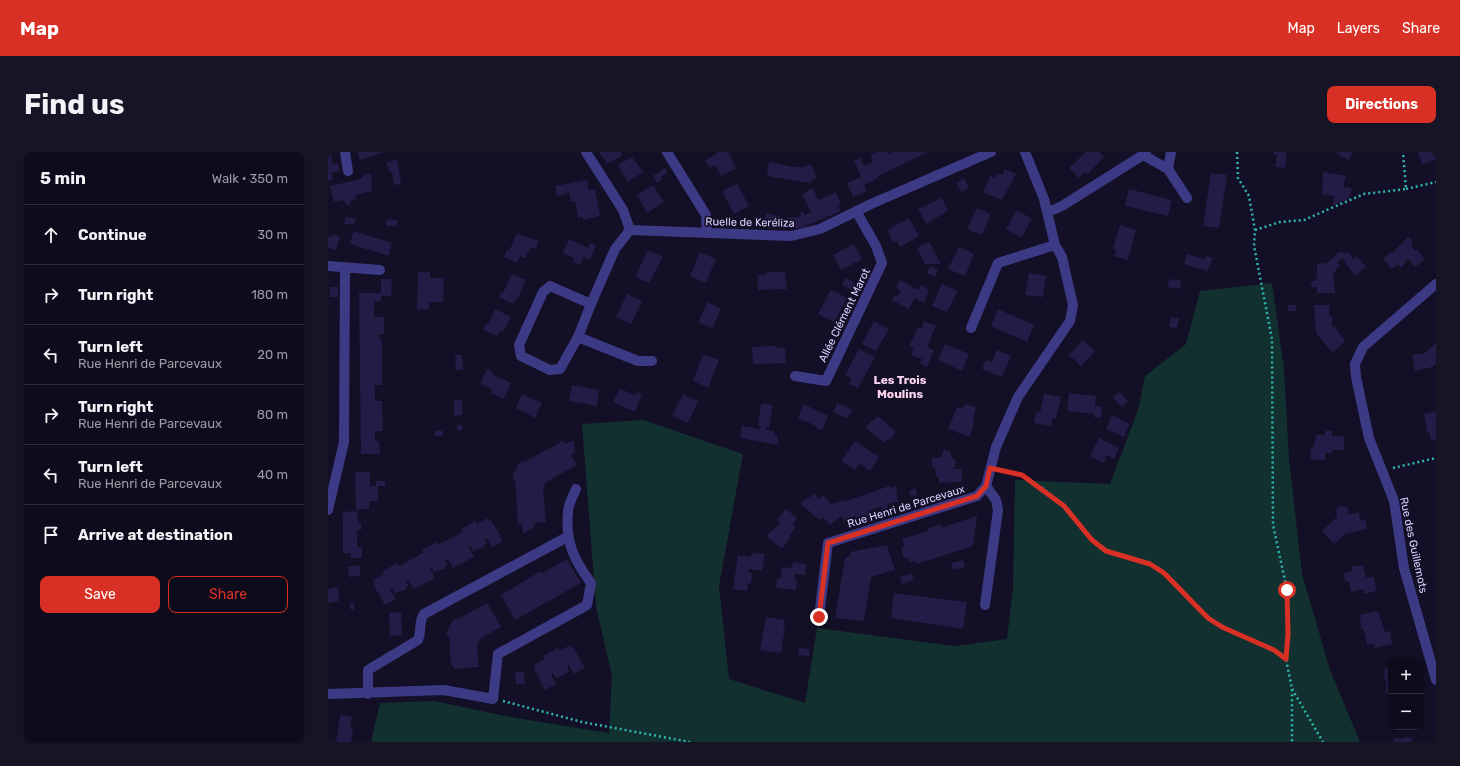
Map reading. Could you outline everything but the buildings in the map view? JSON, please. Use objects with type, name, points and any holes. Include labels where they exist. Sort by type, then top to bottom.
[{"type":"street","points":[[344,152],[348,171]]},
{"type":"street","points":[[586,152],[623,210],[630,230],[615,249],[578,337],[560,369],[550,370],[521,356],[519,345],[543,292],[550,286],[591,304]]},
{"type":"street","points":[[667,152],[688,183],[706,215],[707,233]]},
{"type":"street","name":"Ruelle de Keréliza","points":[[630,230],[791,236],[820,229],[856,211],[990,152]]},
{"type":"street","points":[[985,604],[998,510],[996,500],[986,486],[990,468],[996,448],[1018,397],[1070,320],[1073,305],[1062,256],[1055,245],[1048,212],[1025,152]]},
{"type":"street","points":[[1168,169],[1171,152]]},
{"type":"street","points":[[1048,212],[1062,206],[1145,154],[1168,169],[1187,198]]},
{"type":"street","name":"Allée Clément Marot","points":[[795,376],[826,381],[882,263],[876,246],[856,211]]},
{"type":"street","points":[[971,328],[998,263],[1055,245]]},
{"type":"street","points":[[328,266],[380,270]]},
{"type":"street","points":[[328,510],[344,442],[345,267]]},
{"type":"street","name":"Rue des Guillemots","points":[[1436,284],[1364,348],[1355,364],[1356,377],[1368,438],[1383,470],[1394,501],[1404,568],[1436,680]]},
{"type":"street","points":[[578,337],[638,361],[652,361]]},
{"type":"street","name":"Rue Henri de Parcevaux","points":[[819,617],[828,543],[977,496],[986,486]]},
{"type":"street","points":[[328,694],[368,694],[444,690],[493,699],[498,654],[587,605],[591,583],[577,565],[571,553],[569,536],[568,511],[576,489]]},
{"type":"street","points":[[368,694],[368,670],[418,640],[420,636],[420,619],[424,614],[569,536]]},
{"type":"path","points":[[1237,152],[1238,178],[1249,196],[1255,230],[1254,246],[1272,339],[1273,525],[1287,590],[1288,634],[1286,659],[1292,689],[1292,742]]},
{"type":"path","points":[[1403,152],[1406,188]]},
{"type":"path","points":[[1255,230],[1280,222],[1304,220],[1364,194],[1436,182]]},
{"type":"path","points":[[1383,470],[1436,458]]},
{"type":"path","points":[[990,468],[1022,475],[1064,506],[1092,540],[1106,551],[1150,564],[1169,578],[1208,618],[1222,627],[1274,650],[1286,659]]},
{"type":"path","points":[[1292,689],[1323,742]]},
{"type":"path","points":[[493,699],[515,703],[582,722],[690,742]]},
{"type":"green space","points":[[1272,283],[1284,368],[1289,458],[1302,574],[1330,670],[1360,742],[371,742],[380,703],[434,701],[510,717],[609,733],[612,676],[596,606],[582,424],[643,420],[743,454],[719,586],[729,679],[805,703],[817,628],[955,646],[1007,639],[1013,589],[1015,480],[1110,484],[1138,410],[1145,376],[1186,344],[1200,291]]},
{"type":"district","name":"Les Trois Moulins","points":[[900,387]]},
{"type":"route","points":[[819,617],[828,543],[977,496],[986,486],[990,468],[1022,475],[1045,490],[1064,506],[1092,540],[1106,551],[1124,558],[1150,564],[1164,573],[1208,618],[1222,627],[1274,650],[1286,659],[1288,634],[1287,590]]}]
